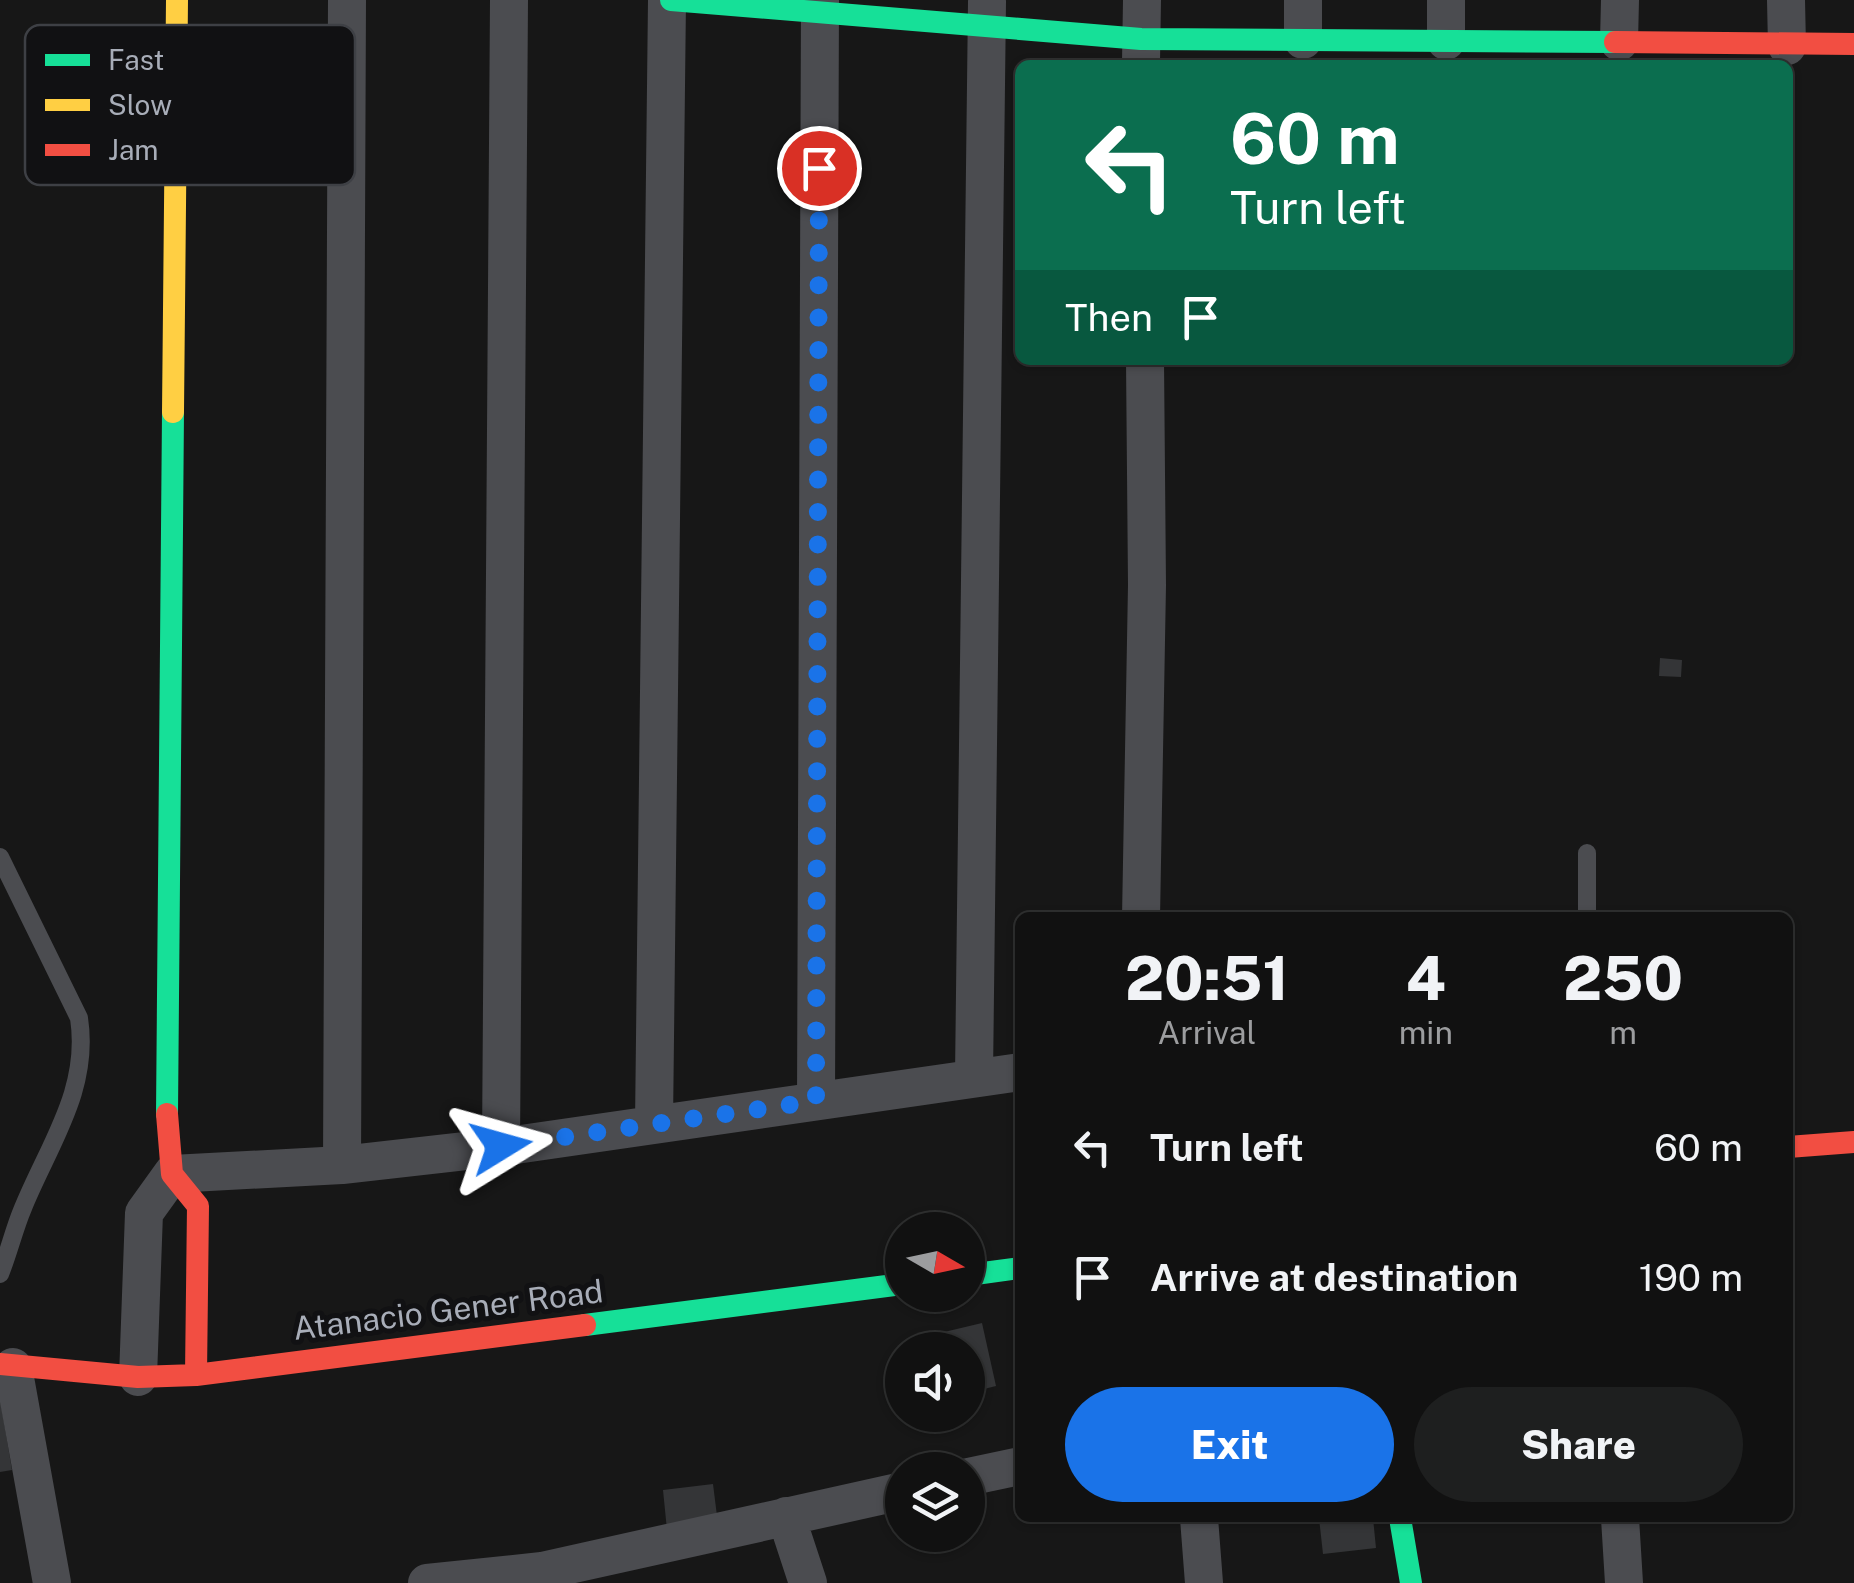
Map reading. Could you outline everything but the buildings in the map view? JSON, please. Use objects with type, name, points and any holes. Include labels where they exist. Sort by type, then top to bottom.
[{"type":"street","points":[[177,0],[177,25]]},
{"type":"street","points":[[348,0],[348,25]]},
{"type":"street","points":[[501,1146],[509,0]]},
{"type":"street","points":[[654,1124],[669,0],[987,13],[1141,52],[1303,40],[1854,44]]},
{"type":"street","points":[[1141,52],[1142,0]]},
{"type":"street","points":[[1303,0],[1303,40]]},
{"type":"street","points":[[1446,0],[1446,41]]},
{"type":"street","points":[[1620,0],[1620,42]]},
{"type":"street","points":[[1786,0],[1786,46]]},
{"type":"street","points":[[816,1101],[820,6]]},
{"type":"street","points":[[974,1076],[987,13]]},
{"type":"street","points":[[175,185],[166,1107],[172,1174],[198,1206],[196,1375]]},
{"type":"street","points":[[342,1165],[347,185]]},
{"type":"street","points":[[1141,912],[1147,585],[1145,365]]},
{"type":"street","points":[[172,1174],[342,1165],[501,1146],[1015,1072]]},
{"type":"street","points":[[1793,1147],[1854,1142]]},
{"type":"street","points":[[138,1377],[144,1212],[172,1174]]},
{"type":"street","points":[[985,1273],[1015,1269]]},
{"type":"street","name":"Atanacio Gener Road","points":[[7,1366],[138,1377],[196,1375],[885,1286]]},
{"type":"street","points":[[7,1366],[52,1583]]},
{"type":"street","points":[[985,1473],[1015,1467]]},
{"type":"street","points":[[426,1583],[542,1571],[885,1495]]},
{"type":"street","points":[[786,1516],[808,1583]]},
{"type":"street","points":[[1199,1522],[1204,1583]]},
{"type":"street","points":[[1401,1522],[1411,1583]]},
{"type":"street","points":[[1620,1522],[1624,1583]]},
{"type":"lane","points":[[1587,912],[1588,853]]},
{"type":"lane","points":[[0,857],[79,1018],[83,1045],[72,1103],[22,1208],[0,1274]]},
{"type":"traffic: fast","points":[[671,0],[1141,39],[1615,42]]},
{"type":"traffic: fast","points":[[167,1114],[173,412]]},
{"type":"traffic: fast","points":[[985,1273],[1015,1269]]},
{"type":"traffic: fast","points":[[585,1325],[885,1286]]},
{"type":"traffic: fast","points":[[1401,1522],[1411,1583]]},
{"type":"traffic: slow","points":[[177,0],[177,25]]},
{"type":"traffic: slow","points":[[173,412],[175,185]]},
{"type":"traffic: jam","points":[[1615,42],[1854,44]]},
{"type":"traffic: jam","points":[[167,1114],[172,1174],[198,1206],[196,1375]]},
{"type":"traffic: jam","points":[[1793,1147],[1854,1142]]},
{"type":"traffic: jam","points":[[0,1364],[138,1377],[196,1375],[585,1325]]},
{"type":"route","points":[[501,1146],[816,1101],[819,168]]}]
